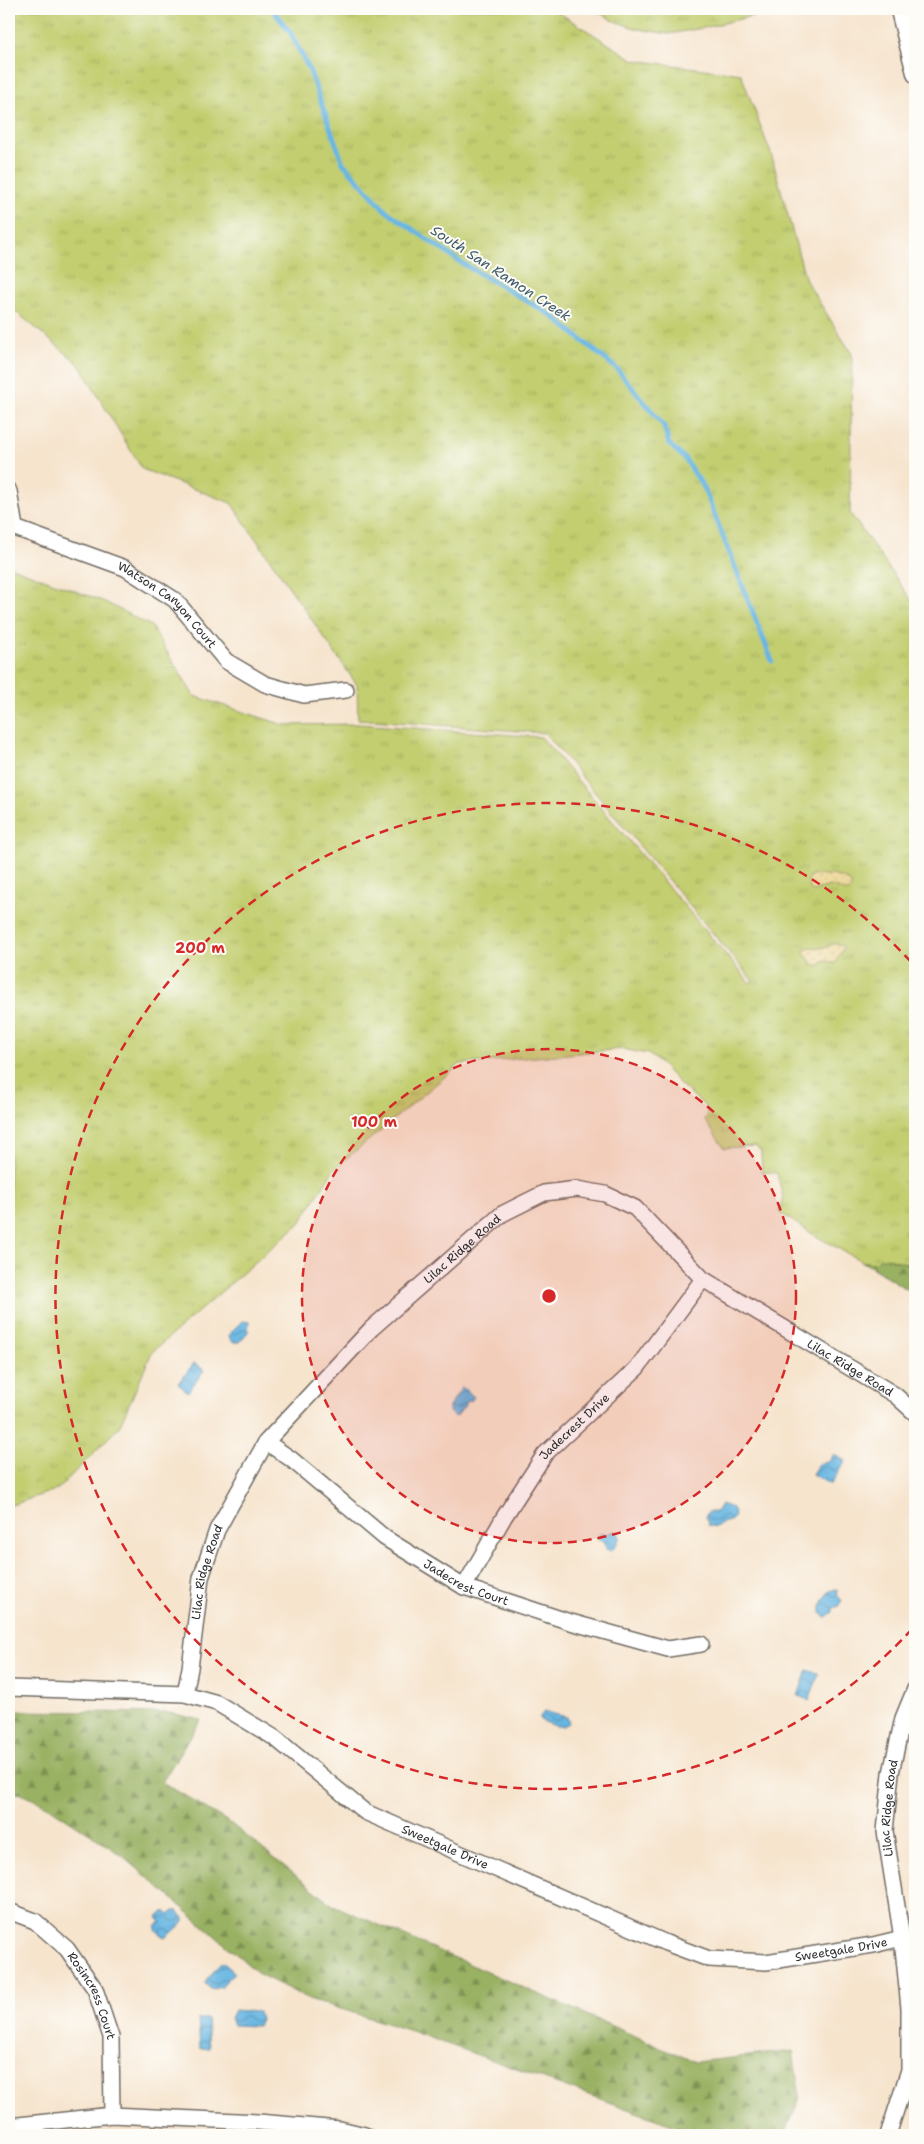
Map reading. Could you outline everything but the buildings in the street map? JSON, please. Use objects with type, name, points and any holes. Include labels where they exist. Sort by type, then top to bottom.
[{"type":"street","points":[[898,9],[915,75]]},
{"type":"street","name":"Watson Canyon Court","points":[[9,491],[15,528],[125,568],[176,600],[226,661],[265,684],[304,695],[346,690]]},
{"type":"street","name":"Lilac Ridge Road","points":[[185,1694],[201,1578],[217,1530],[266,1442],[371,1329],[502,1214],[544,1193],[577,1189],[605,1194],[635,1208],[703,1279],[895,1395],[915,1413]]},
{"type":"street","name":"Jadecrest Drive","points":[[464,1587],[504,1517],[545,1454],[637,1368],[703,1279]]},
{"type":"street","name":"Jadecrest Court","points":[[266,1442],[291,1459],[385,1538],[464,1587],[567,1621],[668,1649],[702,1644]]},
{"type":"street","name":"Sweetgale Drive","points":[[9,1688],[185,1694],[217,1704],[275,1738],[365,1812],[666,1943],[709,1959],[766,1962],[873,1945],[902,1938]]},
{"type":"street","name":"Lilac Ridge Road","points":[[888,2135],[909,2070],[909,2008],[902,1938],[885,1831],[892,1773],[903,1718],[915,1689]]},
{"type":"street","name":"Rosincress Court","points":[[9,1911],[35,1921],[67,1949],[95,1989],[111,2037],[112,2115]]},
{"type":"street","points":[[9,2126],[112,2115],[258,2122],[340,2129],[365,2135]]},
{"type":"green space","points":[[9,9],[553,9],[634,60],[741,74],[771,154],[806,281],[852,354],[850,513],[915,605],[915,1265],[889,1259],[880,1260],[875,1263],[863,1262],[814,1235],[779,1212],[783,1197],[777,1173],[762,1172],[761,1151],[755,1146],[724,1148],[704,1119],[707,1116],[707,1108],[658,1061],[648,1054],[622,1049],[460,1064],[334,1169],[300,1223],[152,1352],[119,1427],[58,1489],[9,1506],[9,566],[105,602],[151,626],[194,696],[284,725],[358,724],[541,737],[750,983],[753,981],[545,733],[358,719],[357,685],[231,503],[142,469],[78,363],[9,306]]},
{"type":"green space","points":[[593,9],[781,9],[703,28],[669,34],[638,29],[614,21]]},
{"type":"green space","points":[[881,1258],[915,1265],[915,1294],[863,1262],[875,1263]]},
{"type":"green space","points":[[9,1711],[171,1713],[201,1720],[162,1782],[230,1823],[333,1905],[695,2062],[793,2051],[800,2097],[785,2135],[700,2135],[408,2030],[309,1999],[259,1974],[123,1856],[49,1807],[23,1794],[9,1792]]},
{"type":"sand","points":[[811,875],[838,876],[851,884],[851,889],[848,892],[830,886],[813,891],[810,889],[808,880]]},
{"type":"sand","points":[[836,943],[844,947],[835,964],[824,960],[821,965],[813,965],[803,952],[810,947],[824,948]]},
{"type":"water","points":[[242,1321],[249,1322],[248,1332],[239,1342],[233,1342],[230,1340],[229,1334]]},
{"type":"water","points":[[194,1363],[204,1370],[188,1392],[178,1384]]},
{"type":"water","points":[[462,1387],[474,1397],[471,1401],[469,1400],[456,1417],[449,1412],[449,1407]]},
{"type":"water","points":[[834,1454],[845,1461],[831,1484],[829,1484],[812,1474],[819,1463],[829,1462]]},
{"type":"water","points":[[721,1504],[732,1508],[735,1514],[733,1518],[716,1527],[708,1525],[705,1517],[708,1512],[716,1512]]},
{"type":"water","points":[[613,1531],[618,1532],[620,1537],[611,1551],[606,1549],[605,1542],[598,1539],[598,1536],[602,1533],[608,1534]]},
{"type":"water","points":[[837,1590],[838,1597],[842,1600],[839,1606],[833,1608],[833,1612],[826,1617],[821,1613],[821,1606],[828,1592]]},
{"type":"water","points":[[807,1670],[819,1674],[809,1700],[798,1696]]},
{"type":"water","points":[[545,1712],[567,1717],[569,1723],[558,1726],[540,1720],[540,1716]]},
{"type":"water","points":[[165,1911],[169,1915],[174,1911],[178,1911],[184,1918],[184,1922],[166,1938],[156,1930],[156,1926],[161,1922],[157,1918]]},
{"type":"water","points":[[221,1963],[225,1964],[235,1973],[228,1978],[222,1987],[211,1989],[205,1984],[206,1980]]},
{"type":"water","points":[[234,2010],[258,2012],[260,2019],[257,2026],[233,2025],[230,2018]]},
{"type":"water","points":[[198,2019],[207,2019],[209,2048],[200,2049]]},
{"type":"waterway","name":"South San Ramon Creek","points":[[272,9],[290,32],[309,69],[343,163],[385,210],[460,262],[551,315],[616,368],[664,426],[669,444],[685,459],[704,488],[772,661]]}]
